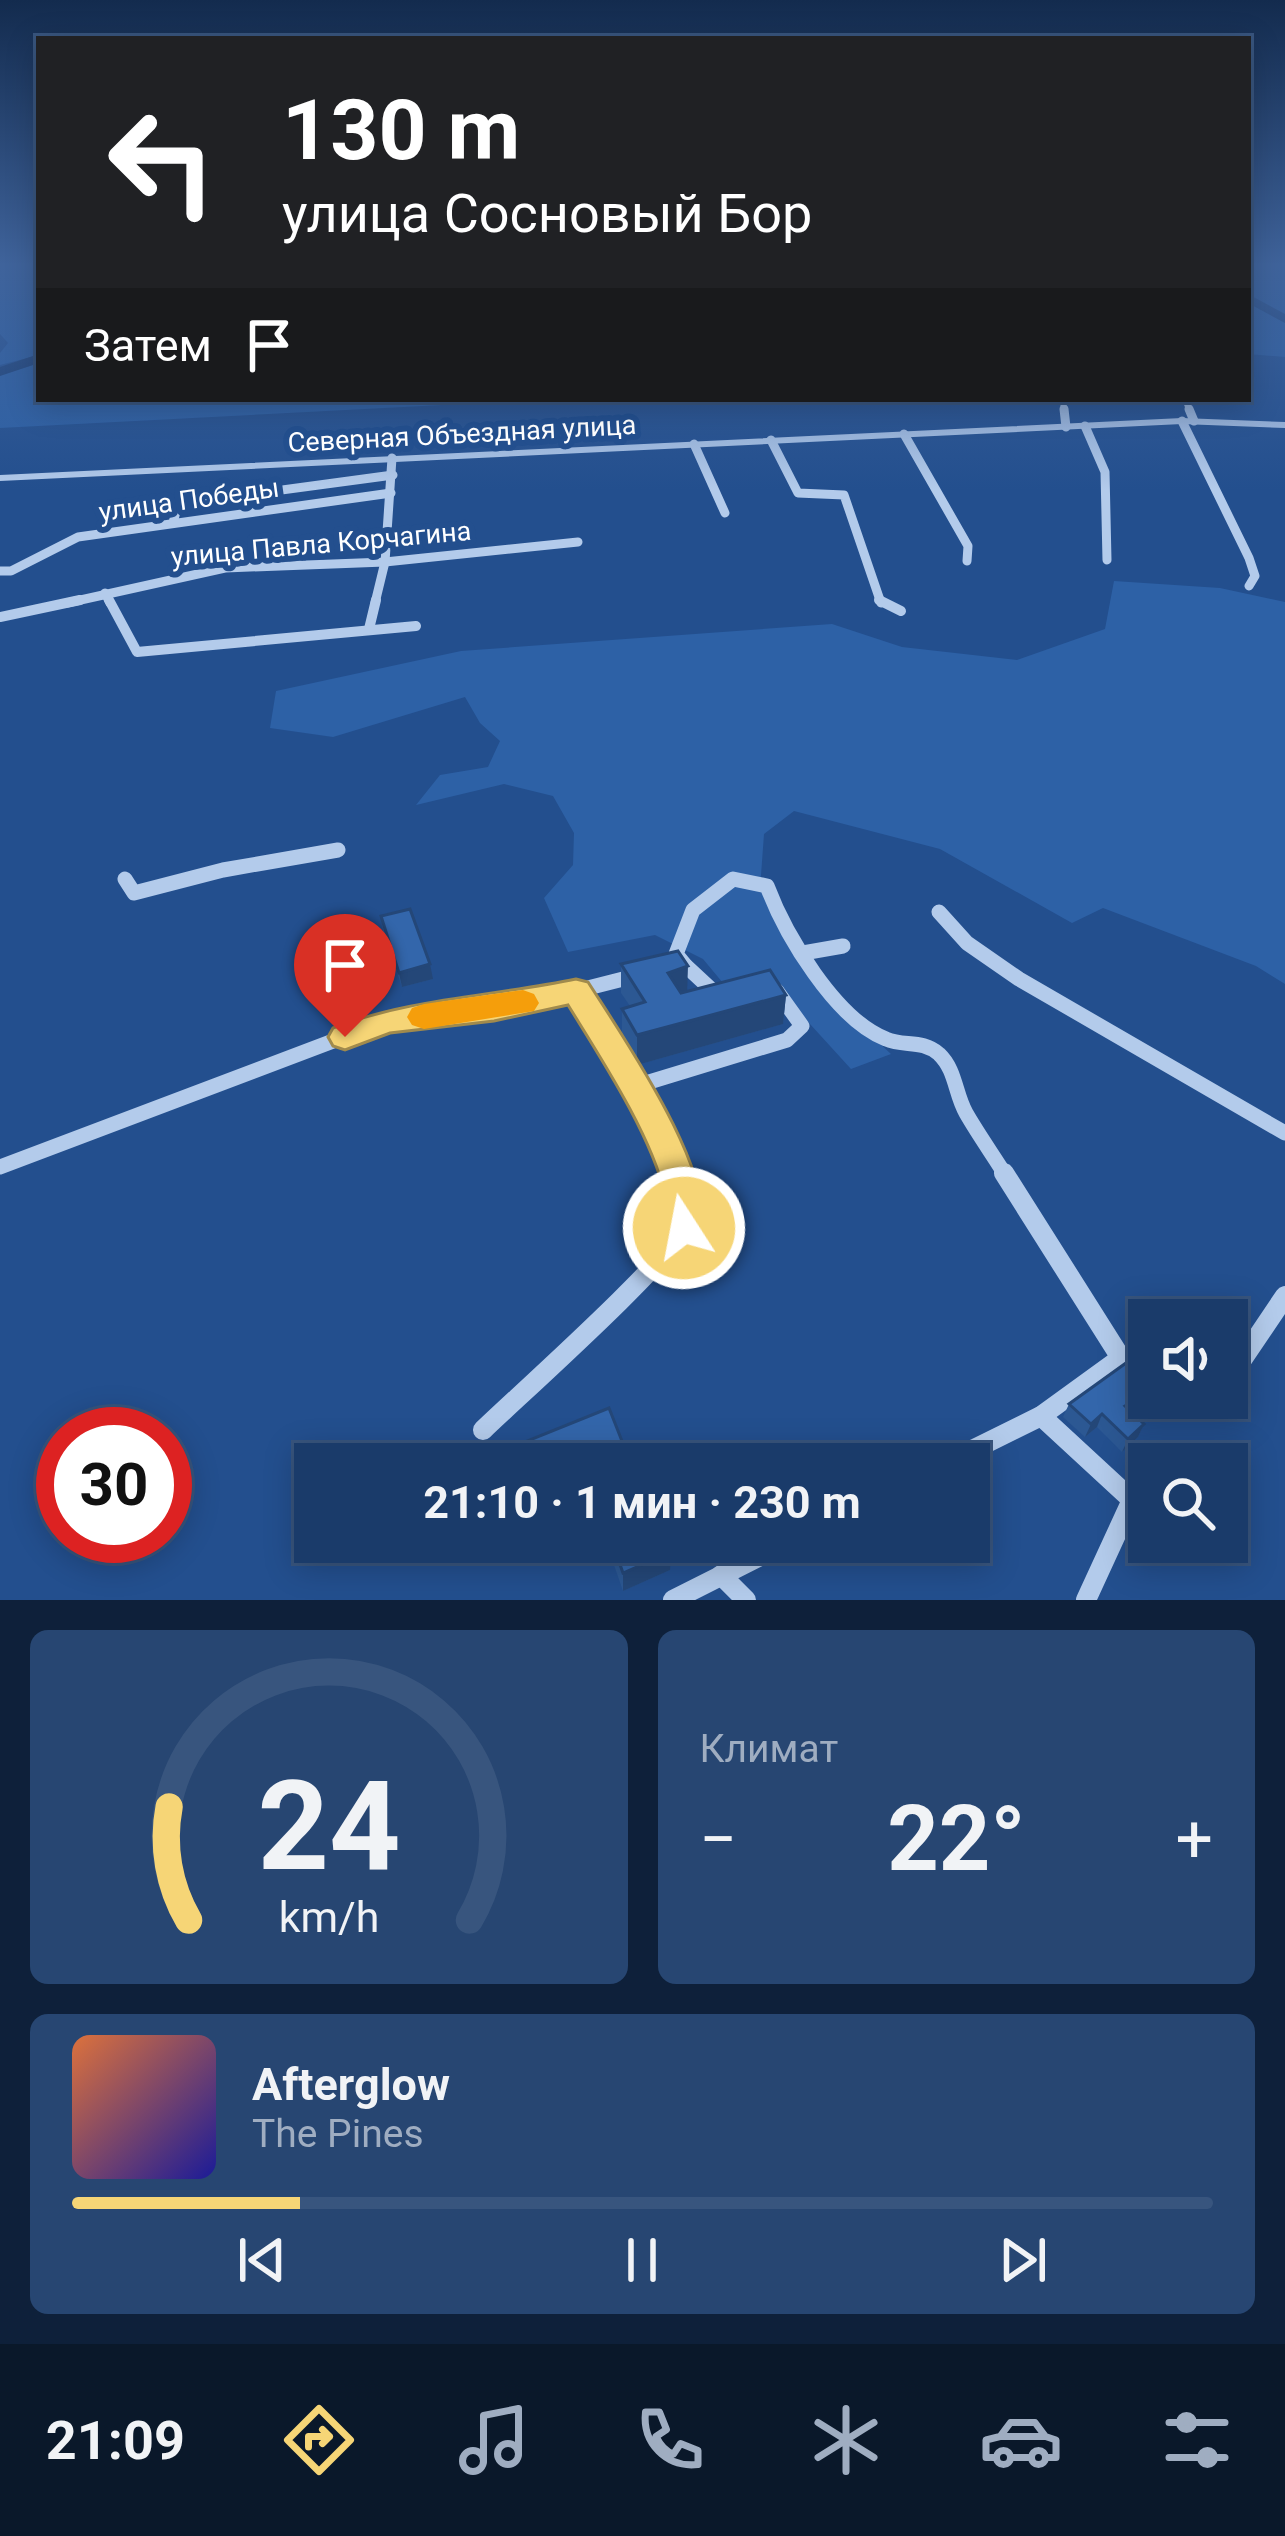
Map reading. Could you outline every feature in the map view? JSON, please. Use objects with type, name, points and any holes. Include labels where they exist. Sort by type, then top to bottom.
[{"type":"street","points":[[1063,402],[1066,427]]},
{"type":"street","points":[[1185,402],[1188,421],[1249,558],[1255,576],[1250,586]]},
{"type":"street","name":"Северная Объездная улица","points":[[0,478],[1188,421],[1285,425]]},
{"type":"street","points":[[1085,426],[1095,437],[1106,472],[1107,560]]},
{"type":"street","points":[[904,434],[968,546],[967,561]]},
{"type":"street","points":[[771,440],[798,493],[844,495],[880,602],[901,611]]},
{"type":"street","points":[[694,444],[725,512]]},
{"type":"street","points":[[369,628],[385,562],[392,458]]},
{"type":"street","points":[[173,523],[178,504],[393,475]]},
{"type":"street","name":"улица Победы","points":[[0,571],[10,571],[78,537],[392,494]]},
{"type":"street","name":"улица Павла Корчагина","points":[[0,617],[225,568],[385,562],[578,542]]},
{"type":"street","points":[[105,593],[136,652],[416,626]]},
{"type":"street","points":[[125,879],[134,893],[223,870],[338,850]]},
{"type":"street","points":[[733,989],[715,992],[676,954],[693,910],[733,879],[766,886],[822,984],[886,1040],[925,1045],[944,1057],[958,1084],[962,1107],[1128,1362]]},
{"type":"street","points":[[940,913],[967,943],[1019,979],[1285,1133]]},
{"type":"street","points":[[803,953],[844,946]]},
{"type":"street","points":[[667,970],[686,967]]},
{"type":"street","points":[[0,1167],[386,1021],[494,1009],[646,974]]},
{"type":"street","points":[[636,1086],[787,1040],[802,1026],[770,982],[752,986]]},
{"type":"street","points":[[483,1430],[652,1266],[684,1228],[685,1197],[636,1086],[576,991]]},
{"type":"street","points":[[1248,1351],[1285,1296]]},
{"type":"street","points":[[986,1443],[1041,1416],[1121,1358]]},
{"type":"street","points":[[1041,1416],[1132,1500],[1086,1600]]},
{"type":"street","points":[[674,1600],[746,1563]]},
{"type":"street","points":[[722,1575],[746,1600]]},
{"type":"shaded area","points":[[36,341],[36,356],[0,365],[0,353],[8,343]]},
{"type":"shaded area","points":[[1251,341],[1285,341],[1285,357],[1251,354]]},
{"type":"shaded area","points":[[36,364],[36,402],[498,402],[0,428],[0,375]]},
{"type":"shaded area","points":[[1114,581],[1220,588],[1285,602],[1285,984],[1256,966],[1103,908],[1072,923],[940,849],[794,811],[764,834],[760,889],[821,989],[891,1054],[851,1069],[789,1001],[723,983],[703,959],[655,935],[568,952],[544,898],[573,865],[574,833],[553,796],[504,784],[416,805],[440,775],[488,767],[500,741],[480,723],[465,697],[333,737],[270,728],[276,691],[461,651],[832,624],[902,647],[1017,660],[1105,629]]},
{"type":"building","points":[[410,909],[430,964],[399,973],[381,916]]},
{"type":"building","points":[[678,951],[688,966],[668,973],[681,993],[770,970],[786,995],[637,1035],[622,1009],[645,1002],[621,964]]},
{"type":"building","points":[[1126,1363],[1128,1419],[1144,1424],[1128,1439],[1102,1414],[1091,1424],[1069,1404]]},
{"type":"building","points":[[609,1408],[623,1443],[528,1443]]},
{"type":"building","points":[[619,1563],[646,1563],[623,1573]]},
{"type":"waterway","points":[[0,372],[36,359]]},
{"type":"slow traffic","points":[[424,1017],[523,1003]]},
{"type":"route","points":[[345,1037],[386,1021],[494,1009],[576,991],[636,1086],[685,1197],[684,1228]]}]
